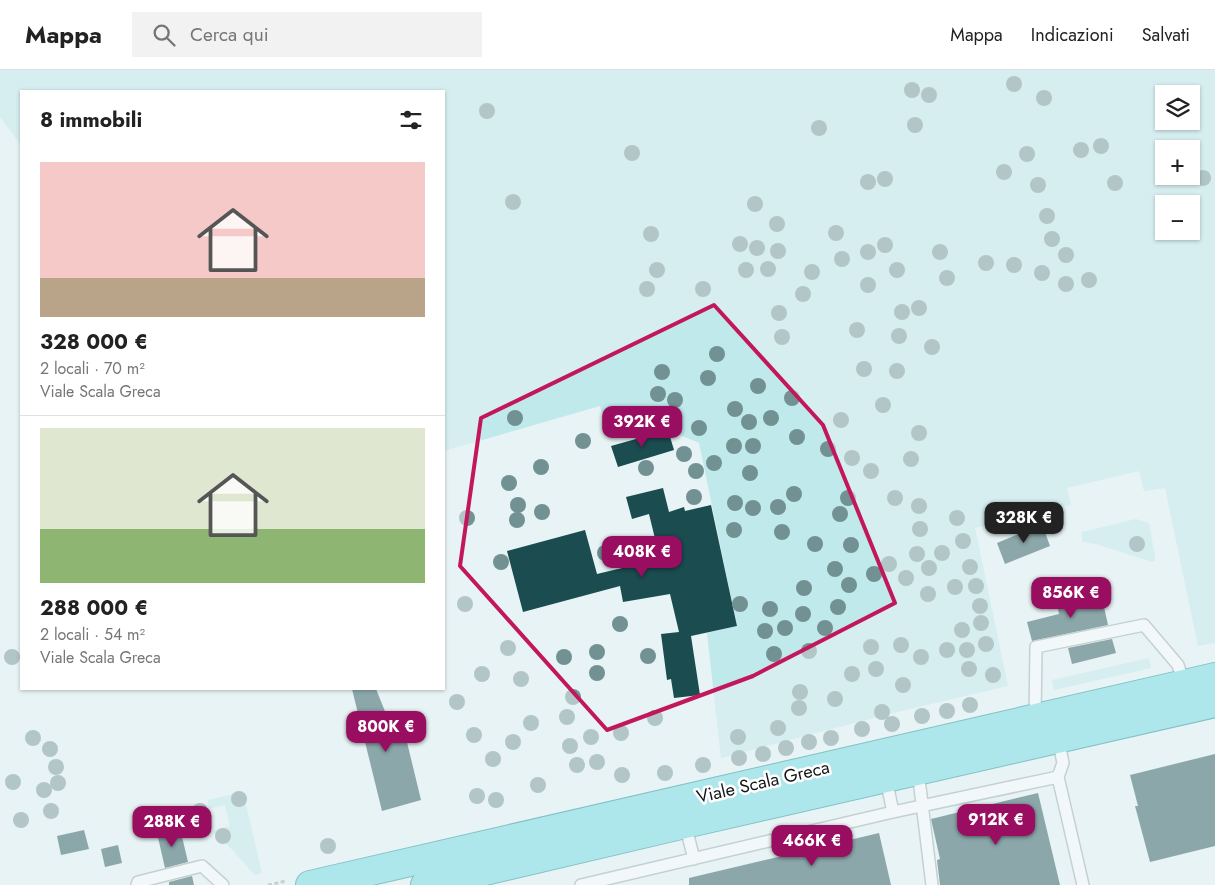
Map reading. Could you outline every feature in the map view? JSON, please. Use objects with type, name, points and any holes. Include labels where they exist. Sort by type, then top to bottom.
[{"type":"main road","name":"Viale Scala Greca","points":[[310,885],[1215,677]]},
{"type":"main road","name":"Viale Scala Greca","points":[[425,885],[467,881],[685,824],[1215,703]]},
{"type":"lane","points":[[1035,719],[1036,647],[1144,625],[1178,665],[1184,684]]},
{"type":"lane","points":[[1058,738],[1062,763],[1058,777],[1083,885]]},
{"type":"lane","points":[[918,771],[932,885]]},
{"type":"lane","points":[[581,885],[893,812],[1058,777]]},
{"type":"lane","points":[[886,779],[893,812]]},
{"type":"lane","points":[[685,824],[694,859]]},
{"type":"lane","points":[[137,885],[138,882],[202,866],[223,885]]},
{"type":"highlighted area","points":[[714,305],[823,425],[895,603],[753,676],[607,730],[460,566],[481,418]]},
{"type":"shaded area","points":[[0,70],[1215,70],[1215,643],[1198,646],[1165,488],[1144,491],[1139,471],[1067,488],[1071,505],[975,528],[1008,686],[889,714],[721,758],[707,633],[737,626],[699,443],[668,430],[639,438],[636,430],[609,439],[600,406],[445,451],[445,90],[20,90],[20,144],[0,117]]},
{"type":"shaded area","points":[[1136,519],[1149,523],[1155,557],[1155,560],[1152,562],[1096,544],[1082,542],[1082,532]]},
{"type":"shaded area","points":[[1085,582],[1096,583],[1101,596],[1089,599],[1086,592],[1068,597],[1070,604],[1048,609],[1046,602],[1057,590]]},
{"type":"shaded area","points":[[1149,658],[1151,668],[1054,690],[1052,680]]},
{"type":"shaded area","points":[[243,792],[262,873],[255,875],[225,842],[212,831],[230,826],[225,805],[209,809],[208,800]]},
{"type":"building","points":[[668,430],[674,450],[618,467],[611,446]]},
{"type":"building","points":[[663,488],[669,512],[684,507],[685,511],[711,505],[737,626],[691,636],[700,695],[674,698],[671,679],[667,680],[661,634],[679,632],[670,594],[623,602],[620,586],[523,612],[507,551],[585,530],[597,574],[660,559],[649,514],[632,519],[626,497]]},
{"type":"building","points":[[1042,524],[1050,546],[1005,564],[997,543]]},
{"type":"building","points":[[1087,592],[1089,601],[1102,598],[1108,625],[1032,641],[1027,622],[1059,614],[1058,609],[1071,606],[1068,597]]},
{"type":"building","points":[[1112,639],[1116,653],[1072,664],[1068,648]]},
{"type":"building","points":[[352,690],[376,690],[397,741],[406,738],[421,800],[382,811]]},
{"type":"building","points":[[1215,754],[1215,846],[1150,862],[1135,806],[1138,806],[1130,775]]},
{"type":"building","points":[[1038,793],[1060,885],[940,885],[937,860],[940,859],[931,819]]},
{"type":"building","points":[[180,828],[188,862],[165,868],[157,833]]},
{"type":"building","points":[[84,830],[89,849],[61,855],[57,836]]},
{"type":"building","points":[[879,833],[891,885],[689,885],[689,878]]},
{"type":"building","points":[[118,845],[122,863],[105,867],[101,849]]},
{"type":"building","points":[[192,876],[194,885],[169,885],[169,882]]}]
